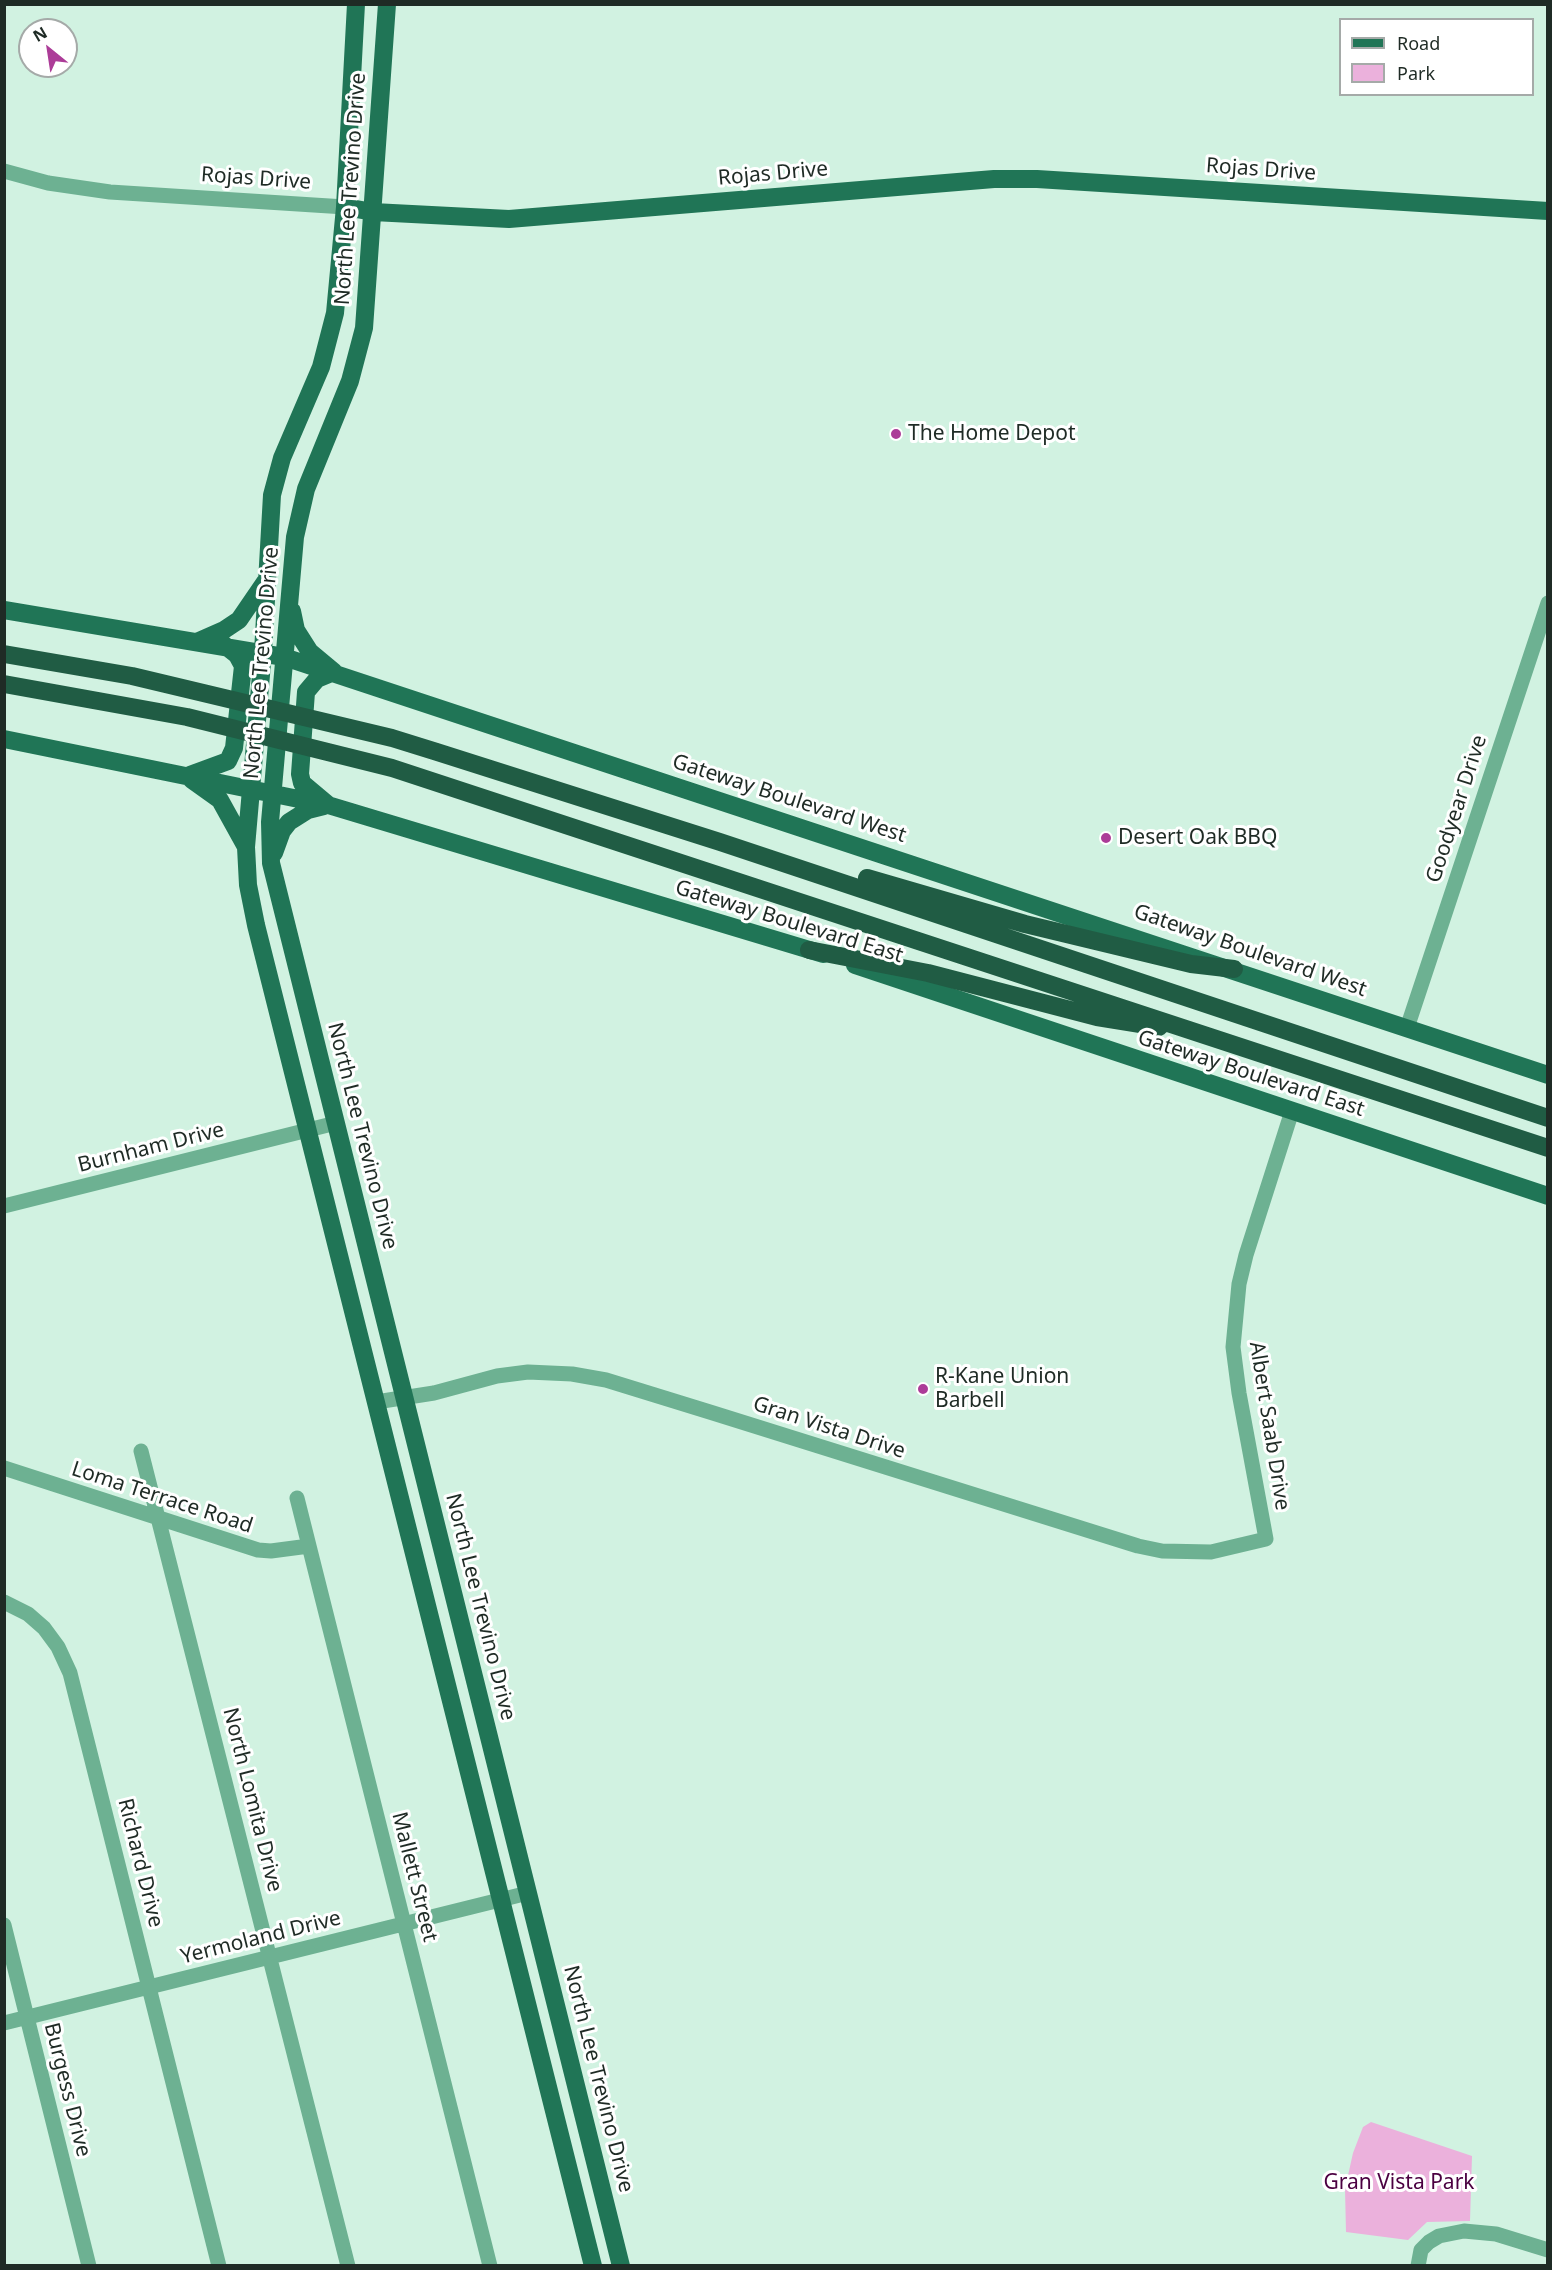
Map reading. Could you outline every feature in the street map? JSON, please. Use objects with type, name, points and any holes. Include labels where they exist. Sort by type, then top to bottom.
[{"type":"highway","points":[[4,654],[132,676],[392,738],[720,842],[1548,1119]]},
{"type":"highway","points":[[4,684],[187,717],[392,768],[1195,1030],[1548,1148]]},
{"type":"highway","points":[[720,842],[816,863],[1025,924],[1191,964],[1234,969]]},
{"type":"highway","points":[[809,950],[928,973],[1097,1017],[1195,1030]]},
{"type":"main road","name":"North Lee Trevino Drive","points":[[356,4],[345,207],[335,312],[321,366],[276,475],[269,520],[263,658],[246,847],[249,885],[256,925],[593,2265]]},
{"type":"main road","name":"North Lee Trevino Drive","points":[[387,4],[364,328],[350,381],[306,489],[295,537],[270,822],[271,863],[621,2265]]},
{"type":"main road","name":"Rojas Drive","points":[[345,207],[373,213],[509,219],[994,179],[1044,179],[1548,211]]},
{"type":"main road","points":[[198,641],[224,630],[239,620],[266,580]]},
{"type":"main road","points":[[290,585],[296,630],[310,652],[334,672],[317,679],[306,692],[300,774],[302,783],[328,805]]},
{"type":"main road","name":"Gateway Boulevard West","points":[[4,610],[223,644],[284,664],[334,672],[1548,1075]]},
{"type":"main road","points":[[185,776],[228,761],[234,748],[243,666],[237,655],[223,644]]},
{"type":"main road","name":"Gateway Boulevard East","points":[[4,739],[328,805],[809,950],[1548,1196]]},
{"type":"main road","points":[[185,776],[220,800],[246,847]]},
{"type":"main road","points":[[271,863],[282,831],[289,822],[308,810],[328,805]]},
{"type":"street","name":"Rojas Drive","points":[[4,171],[48,183],[110,192],[345,207]]},
{"type":"street","name":"Goodyear Drive","points":[[1407,1028],[1548,603]]},
{"type":"street","name":"Albert Saab Drive","points":[[1266,1539],[1239,1394],[1233,1347],[1239,1284],[1246,1256],[1292,1112]]},
{"type":"street","name":"Burnham Drive","points":[[4,1206],[336,1123]]},
{"type":"street","name":"Gran Vista Drive","points":[[376,1402],[405,1398],[497,1376],[528,1372],[572,1374],[606,1380],[1138,1546],[1162,1551],[1211,1552],[1266,1539]]},
{"type":"street","name":"North Lomita Drive","points":[[141,1450],[348,2265]]},
{"type":"street","name":"Loma Terrace Road","points":[[4,1468],[258,1550],[271,1551],[309,1546]]},
{"type":"street","name":"Mallett Street","points":[[297,1498],[490,2265]]},
{"type":"street","name":"Richard Drive","points":[[4,1602],[28,1614],[44,1628],[58,1647],[70,1673],[219,2265]]},
{"type":"street","name":"Yermoland Drive","points":[[4,2023],[528,1893]]},
{"type":"street","name":"Burgess Drive","points":[[4,1925],[89,2265]]},
{"type":"street","points":[[1418,2265],[1421,2250],[1439,2236],[1481,2231],[1548,2250]]},
{"type":"green space","name":"Gran Vista Park","points":[[1371,2122],[1472,2156],[1470,2221],[1427,2222],[1408,2240],[1346,2232],[1345,2189],[1353,2153],[1363,2127]]},
{"type":"place","name":"The Home Depot","points":[[896,434]]},
{"type":"place","name":"Desert Oak BBQ","points":[[1106,838]]},
{"type":"place","name":"R-Kane Union Barbell","points":[[923,1389]]}]
